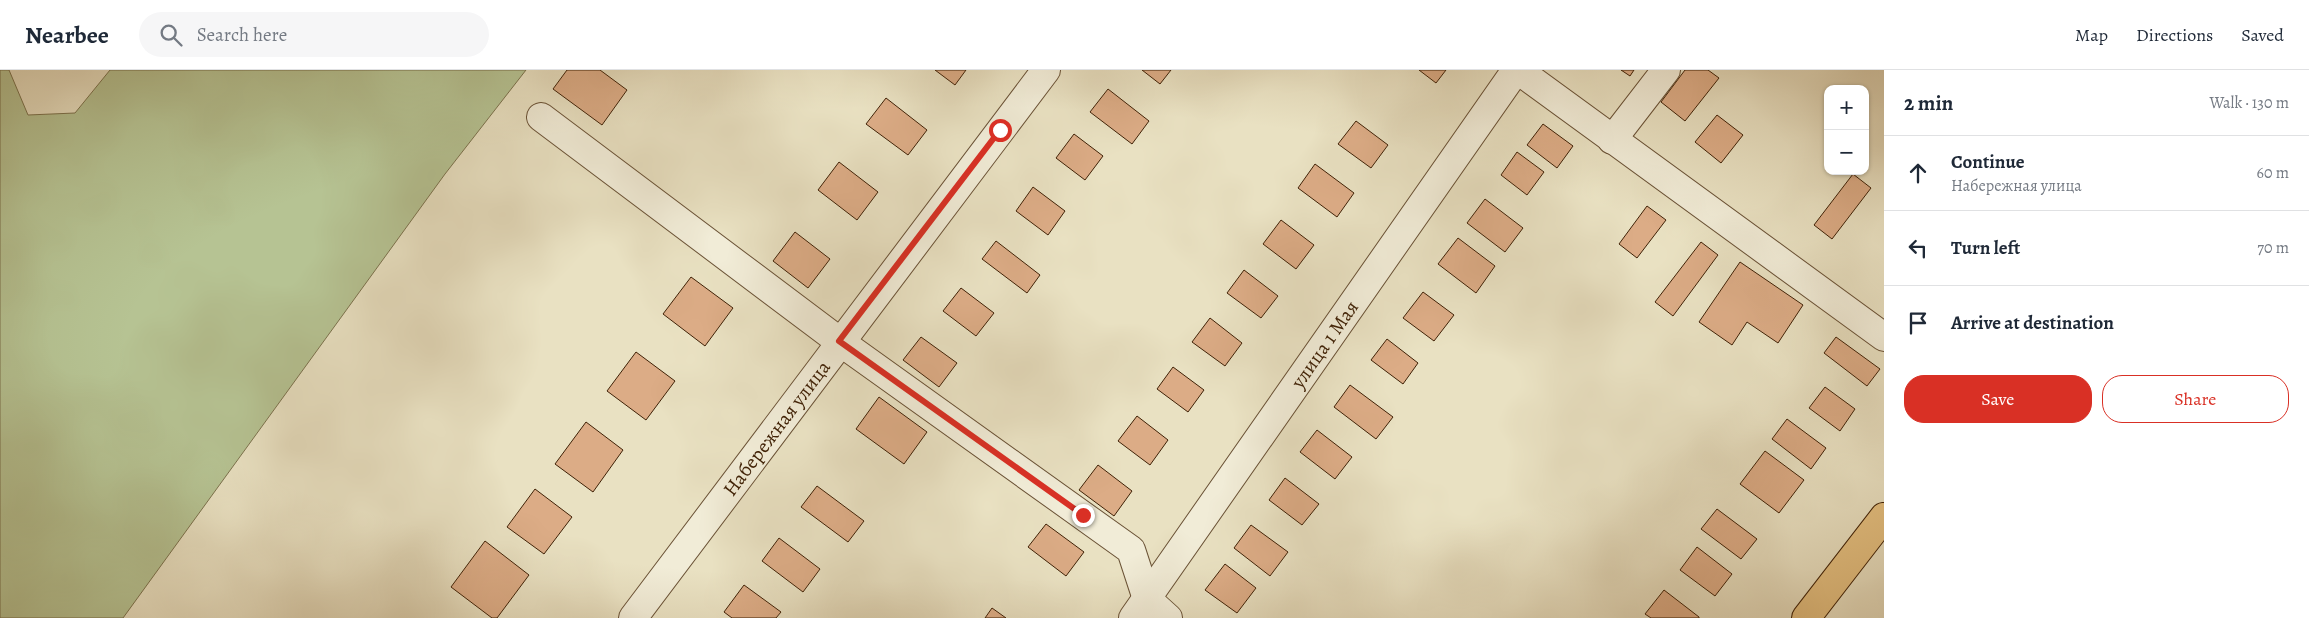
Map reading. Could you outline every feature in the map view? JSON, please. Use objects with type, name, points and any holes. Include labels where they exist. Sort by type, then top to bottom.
[{"type":"main road","points":[[1806,618],[1884,517]]},
{"type":"street","name":"Набережная улица","points":[[633,618],[839,341],[1046,70]]},
{"type":"street","points":[[1517,70],[1884,336]]},
{"type":"street","name":"улица 1 Мая","points":[[1140,608],[1517,70]]},
{"type":"street","points":[[1612,140],[1666,70]]},
{"type":"street","points":[[541,117],[839,341],[1131,550],[1140,608],[1168,618]]},
{"type":"green space","points":[[0,70],[9,70],[28,115],[75,113],[110,70],[526,70],[445,174],[123,618],[0,618]]},
{"type":"building","points":[[567,70],[600,70],[627,90],[602,125],[553,89]]},
{"type":"building","points":[[935,70],[966,70],[955,85]]},
{"type":"building","points":[[1142,70],[1171,70],[1160,84]]},
{"type":"building","points":[[1419,70],[1446,70],[1436,83]]},
{"type":"building","points":[[1621,70],[1634,70],[1630,76]]},
{"type":"building","points":[[1685,70],[1708,70],[1719,78],[1685,121],[1661,102]]},
{"type":"building","points":[[1108,89],[1149,121],[1132,144],[1090,112]]},
{"type":"building","points":[[886,98],[927,130],[908,155],[866,124]]},
{"type":"building","points":[[1717,115],[1743,135],[1721,163],[1695,142]]},
{"type":"building","points":[[1356,121],[1388,145],[1371,168],[1338,144]]},
{"type":"building","points":[[1543,124],[1573,146],[1557,168],[1527,145]]},
{"type":"building","points":[[1074,134],[1103,156],[1085,180],[1056,158]]},
{"type":"building","points":[[1517,152],[1544,172],[1527,195],[1501,175]]},
{"type":"building","points":[[839,162],[878,192],[857,220],[818,190]]},
{"type":"building","points":[[1315,164],[1354,193],[1337,217],[1298,188]]},
{"type":"building","points":[[1852,175],[1871,188],[1832,239],[1814,225]]},
{"type":"building","points":[[1033,187],[1065,211],[1048,235],[1016,211]]},
{"type":"building","points":[[1485,199],[1523,228],[1505,252],[1467,223]]},
{"type":"building","points":[[1647,206],[1666,220],[1637,258],[1619,244]]},
{"type":"building","points":[[1281,220],[1314,245],[1296,269],[1263,244]]},
{"type":"building","points":[[795,232],[830,259],[808,288],[773,261]]},
{"type":"building","points":[[1458,238],[1495,266],[1476,293],[1438,264]]},
{"type":"building","points":[[996,241],[1040,275],[1027,293],[982,259]]},
{"type":"building","points":[[1701,242],[1718,255],[1673,316],[1655,302]]},
{"type":"building","points":[[1740,262],[1803,305],[1778,343],[1747,322],[1732,345],[1699,322]]},
{"type":"building","points":[[1244,270],[1278,296],[1261,318],[1227,293]]},
{"type":"building","points":[[691,277],[733,308],[705,346],[663,314]]},
{"type":"building","points":[[961,288],[994,313],[976,336],[943,311]]},
{"type":"building","points":[[1423,292],[1454,315],[1434,341],[1403,318]]},
{"type":"building","points":[[1210,318],[1242,343],[1225,366],[1192,342]]},
{"type":"building","points":[[921,337],[957,363],[939,387],[903,360]]},
{"type":"building","points":[[1836,337],[1880,369],[1867,386],[1824,353]]},
{"type":"building","points":[[1387,339],[1418,363],[1403,384],[1371,360]]},
{"type":"building","points":[[636,352],[675,381],[646,420],[607,391]]},
{"type":"building","points":[[1173,367],[1204,390],[1188,412],[1157,389]]},
{"type":"building","points":[[1350,385],[1393,417],[1376,439],[1334,407]]},
{"type":"building","points":[[1825,387],[1855,409],[1840,431],[1809,408]]},
{"type":"building","points":[[879,397],[927,432],[904,464],[856,429]]},
{"type":"building","points":[[1137,416],[1168,440],[1150,465],[1118,441]]},
{"type":"building","points":[[1787,419],[1826,448],[1811,469],[1772,439]]},
{"type":"building","points":[[586,422],[623,450],[593,492],[555,464]]},
{"type":"building","points":[[1317,430],[1352,457],[1335,479],[1300,452]]},
{"type":"building","points":[[1765,451],[1804,480],[1779,513],[1740,484]]},
{"type":"building","points":[[1098,465],[1132,491],[1114,516],[1079,490]]},
{"type":"building","points":[[1285,478],[1319,504],[1302,525],[1269,500]]},
{"type":"building","points":[[817,486],[864,521],[848,542],[801,507]]},
{"type":"building","points":[[535,489],[572,517],[544,554],[507,527]]},
{"type":"building","points":[[1717,509],[1757,539],[1741,559],[1701,529]]},
{"type":"building","points":[[1046,524],[1084,552],[1066,576],[1028,547]]},
{"type":"building","points":[[1251,525],[1288,552],[1270,576],[1234,548]]},
{"type":"building","points":[[779,538],[820,569],[803,592],[762,561]]},
{"type":"building","points":[[485,541],[529,575],[497,618],[492,618],[451,587]]},
{"type":"building","points":[[1697,547],[1732,574],[1715,596],[1680,570]]},
{"type":"building","points":[[1225,564],[1256,588],[1237,613],[1205,590]]},
{"type":"building","points":[[744,585],[781,612],[776,618],[732,618],[724,612]]},
{"type":"building","points":[[1664,590],[1699,618],[1651,618],[1645,614]]},
{"type":"building","points":[[992,608],[1006,618],[985,618]]},
{"type":"route","points":[[1000,130],[839,341],[1083,515]]}]
